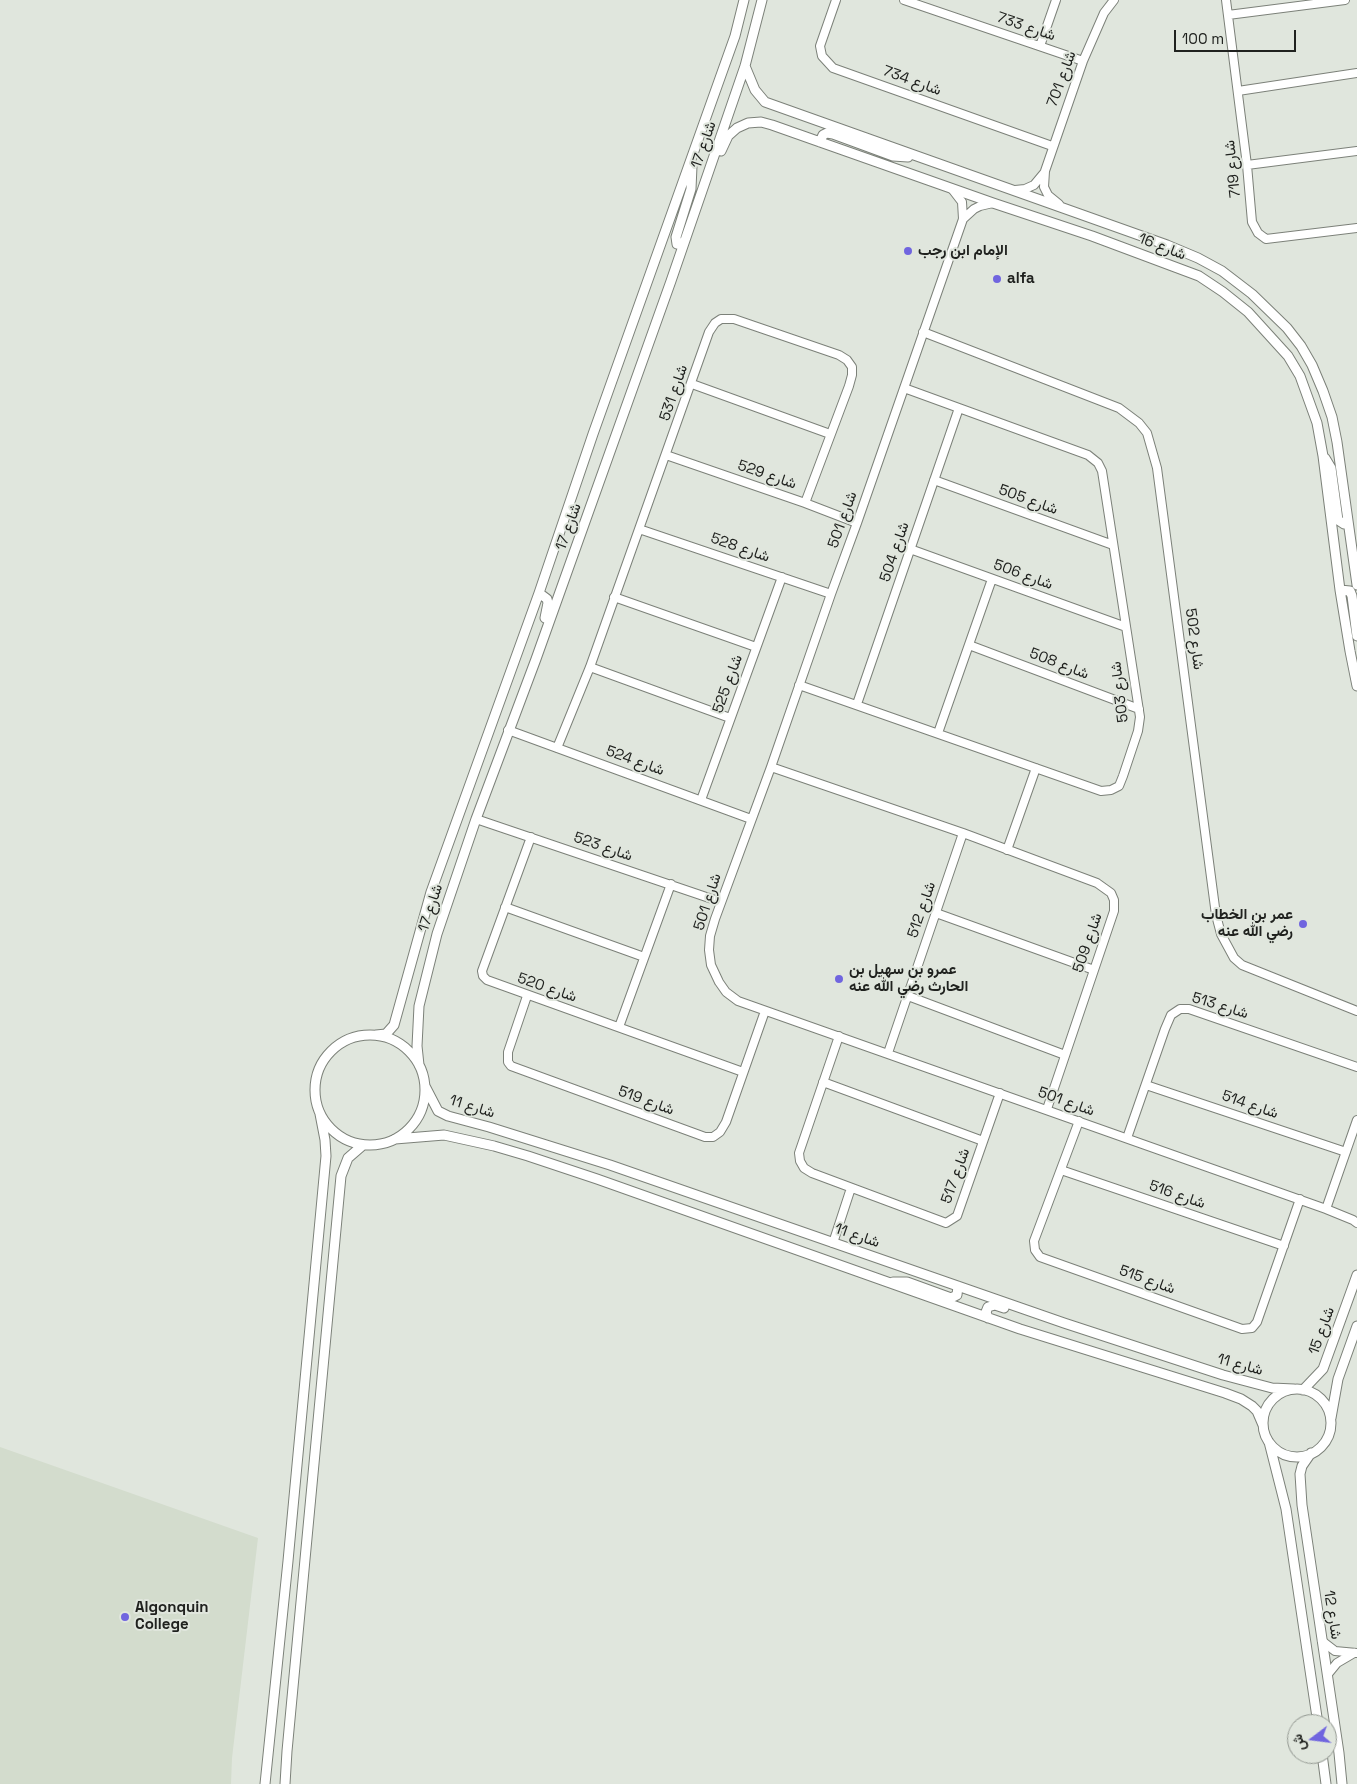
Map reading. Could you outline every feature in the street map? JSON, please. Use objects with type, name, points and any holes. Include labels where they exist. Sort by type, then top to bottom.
[{"type":"street","name":"شارع 17","points":[[376,1034],[386,1034],[394,1025],[431,892],[693,156],[735,36],[744,0]]},
{"type":"street","name":"شارع 17","points":[[419,1065],[417,1030],[419,1006],[437,934],[476,819],[536,659],[706,180],[745,66],[762,0]]},
{"type":"street","name":"شارع 734","points":[[836,0],[820,46],[822,56],[833,68],[1052,146]]},
{"type":"street","name":"شارع 733","points":[[904,0],[1083,61]]},
{"type":"street","points":[[1040,46],[1056,0]]},
{"type":"street","name":"شارع 701","points":[[1064,208],[1048,195],[1044,187],[1045,171],[1052,146],[1083,61],[1104,13],[1114,0]]},
{"type":"street","name":"شارع 719","points":[[1226,0],[1247,165],[1252,222],[1258,233],[1266,239],[1357,228]]},
{"type":"street","points":[[1228,14],[1345,0]]},
{"type":"street","name":"شارع 16","points":[[745,66],[754,90],[765,102],[1064,208],[1198,258],[1222,271],[1252,294],[1287,328],[1301,346],[1312,365],[1332,416],[1357,585]]},
{"type":"street","points":[[1238,91],[1357,73]]},
{"type":"street","name":"شارع 16","points":[[706,180],[728,136],[737,128],[748,123],[761,122],[1138,252],[1199,276],[1223,292],[1248,312],[1288,356],[1300,376],[1317,423],[1340,590],[1357,686]]},
{"type":"street","points":[[820,142],[823,135],[827,133],[893,156],[921,158]]},
{"type":"street","points":[[1247,165],[1357,151]]},
{"type":"street","points":[[683,245],[677,244],[676,237],[691,189],[693,156]]},
{"type":"street","points":[[1014,190],[1025,189],[1034,185],[1045,171]]},
{"type":"street","points":[[951,188],[962,202],[963,219]]},
{"type":"street","points":[[963,219],[974,209],[993,203]]},
{"type":"street","name":"شارع 501","points":[[963,219],[771,767],[721,902],[710,936],[711,966],[726,992],[738,1000],[765,1011],[1326,1208],[1356,1221]]},
{"type":"street","name":"شارع 531","points":[[558,748],[590,668],[709,332],[714,324],[721,319],[734,319],[839,355],[847,360],[852,367],[852,375],[804,503]]},
{"type":"street","name":"شارع 502","points":[[923,332],[1118,408],[1138,423],[1146,433],[1157,468],[1216,915],[1221,934],[1234,958],[1242,965],[1357,1011]]},
{"type":"street","points":[[692,384],[830,434]]},
{"type":"street","name":"شارع 503","points":[[799,685],[1101,791],[1111,790],[1119,786],[1138,730],[1140,717],[1102,471],[1098,463],[1088,455],[904,388]]},
{"type":"street","name":"شارع 504","points":[[857,704],[959,408]]},
{"type":"street","name":"شارع 529","points":[[666,455],[857,523]]},
{"type":"street","points":[[1323,456],[1331,468],[1338,520],[1344,524],[1348,523]]},
{"type":"street","name":"شارع 505","points":[[934,480],[1113,545]]},
{"type":"street","name":"شارع 528","points":[[640,528],[831,594]]},
{"type":"street","name":"شارع 506","points":[[910,549],[1126,628]]},
{"type":"street","name":"شارع 525","points":[[701,800],[782,577]]},
{"type":"street","points":[[938,733],[992,579]]},
{"type":"street","points":[[1340,590],[1350,591],[1352,596],[1357,636]]},
{"type":"street","points":[[536,659],[534,652],[548,610],[547,599],[539,593]]},
{"type":"street","points":[[614,597],[756,647]]},
{"type":"street","name":"شارع 508","points":[[969,645],[1138,709]]},
{"type":"street","points":[[590,668],[730,718]]},
{"type":"street","name":"شارع 524","points":[[508,730],[751,819]]},
{"type":"street","name":"شارع 509","points":[[771,767],[963,833],[1096,883],[1111,892],[1114,900],[1114,911],[1047,1109]]},
{"type":"street","points":[[1007,850],[1036,768]]},
{"type":"street","name":"شارع 523","points":[[476,819],[721,902]]},
{"type":"street","name":"شارع 512","points":[[888,1053],[963,833]]},
{"type":"street","name":"شارع 520","points":[[530,837],[482,971],[483,976],[491,982],[527,996],[743,1072]]},
{"type":"street","points":[[619,1027],[671,884]]},
{"type":"street","points":[[506,907],[644,957]]},
{"type":"street","points":[[936,914],[1094,970]]},
{"type":"street","name":"شارع 519","points":[[527,996],[508,1052],[510,1066],[706,1137],[713,1137],[720,1132],[726,1122],[765,1011]]},
{"type":"street","points":[[908,996],[1065,1055]]},
{"type":"street","name":"شارع 513","points":[[1128,1138],[1165,1029],[1171,1015],[1180,1009],[1189,1009],[1357,1067]]},
{"type":"street","points":[[265,1784],[326,1156],[325,1140],[315,1098],[315,1081],[320,1065],[330,1051],[344,1041],[360,1035],[376,1034],[394,1040],[408,1050],[419,1065],[425,1086],[424,1102],[418,1117],[408,1130],[395,1139],[379,1144],[362,1145],[349,1141],[338,1135],[328,1126],[320,1114]]},
{"type":"street","name":"شارع 517","points":[[839,1036],[799,1153],[800,1161],[804,1168],[812,1173],[946,1223],[957,1216],[1000,1093]]},
{"type":"street","points":[[823,1082],[983,1141]]},
{"type":"street","name":"شارع 514","points":[[1146,1085],[1346,1152]]},
{"type":"street","name":"شارع 11","points":[[425,1086],[438,1111],[448,1116],[610,1165],[1064,1323],[1222,1375],[1272,1388],[1299,1389]]},
{"type":"street","points":[[1326,1208],[1357,1120]]},
{"type":"street","name":"شارع 515","points":[[1079,1121],[1034,1241],[1035,1250],[1040,1257],[1242,1329],[1252,1328],[1257,1322],[1300,1199]]},
{"type":"street","name":"شارع 11","points":[[395,1139],[444,1135],[494,1146],[597,1179],[988,1318],[1240,1399],[1258,1411],[1263,1425]]},
{"type":"street","points":[[285,1784],[341,1176],[348,1158],[362,1145]]},
{"type":"street","name":"شارع 516","points":[[1061,1170],[1284,1246]]},
{"type":"street","points":[[833,1243],[851,1188]]},
{"type":"street","name":"شارع 15","points":[[1299,1389],[1322,1370],[1357,1275]]},
{"type":"street","points":[[882,1281],[907,1282],[951,1298],[957,1295],[958,1286]]},
{"type":"street","points":[[988,1318],[986,1312],[988,1307],[995,1304],[1037,1319],[1064,1323]]},
{"type":"street","name":"شارع 15","points":[[1330,1420],[1338,1379],[1357,1326]]},
{"type":"street","points":[[1299,1389],[1314,1393],[1322,1400],[1328,1410],[1330,1420],[1330,1430],[1320,1448],[1302,1456],[1283,1454],[1275,1449],[1269,1442],[1263,1425],[1266,1410],[1275,1397],[1284,1391],[1299,1389]]},
{"type":"street","name":"شارع 12","points":[[1269,1442],[1286,1509],[1317,1714]]},
{"type":"street","name":"شارع 12","points":[[1311,1453],[1302,1466],[1300,1480],[1307,1548],[1328,1674],[1342,1784]]},
{"type":"street","points":[[1322,1641],[1335,1651],[1356,1653]]},
{"type":"street","points":[[1328,1674],[1337,1663],[1356,1653]]},
{"type":"street","points":[[1323,1764],[1326,1784]]},
{"type":"shaded area","name":"Algonquin College","points":[[0,1447],[258,1538],[232,1758],[231,1784],[0,1784]]},
{"type":"place","name":"الإمام ابن رجب","points":[[908,251]]},
{"type":"place","name":"alfa","points":[[997,279]]},
{"type":"place","name":"عمر بن الخطاب رضي الله عنه","points":[[1303,924]]},
{"type":"place","name":"عمرو بن سهيل بن الحارث رضي الله عنه","points":[[839,979]]},
{"type":"place","name":"Algonquin College","points":[[125,1617]]}]
